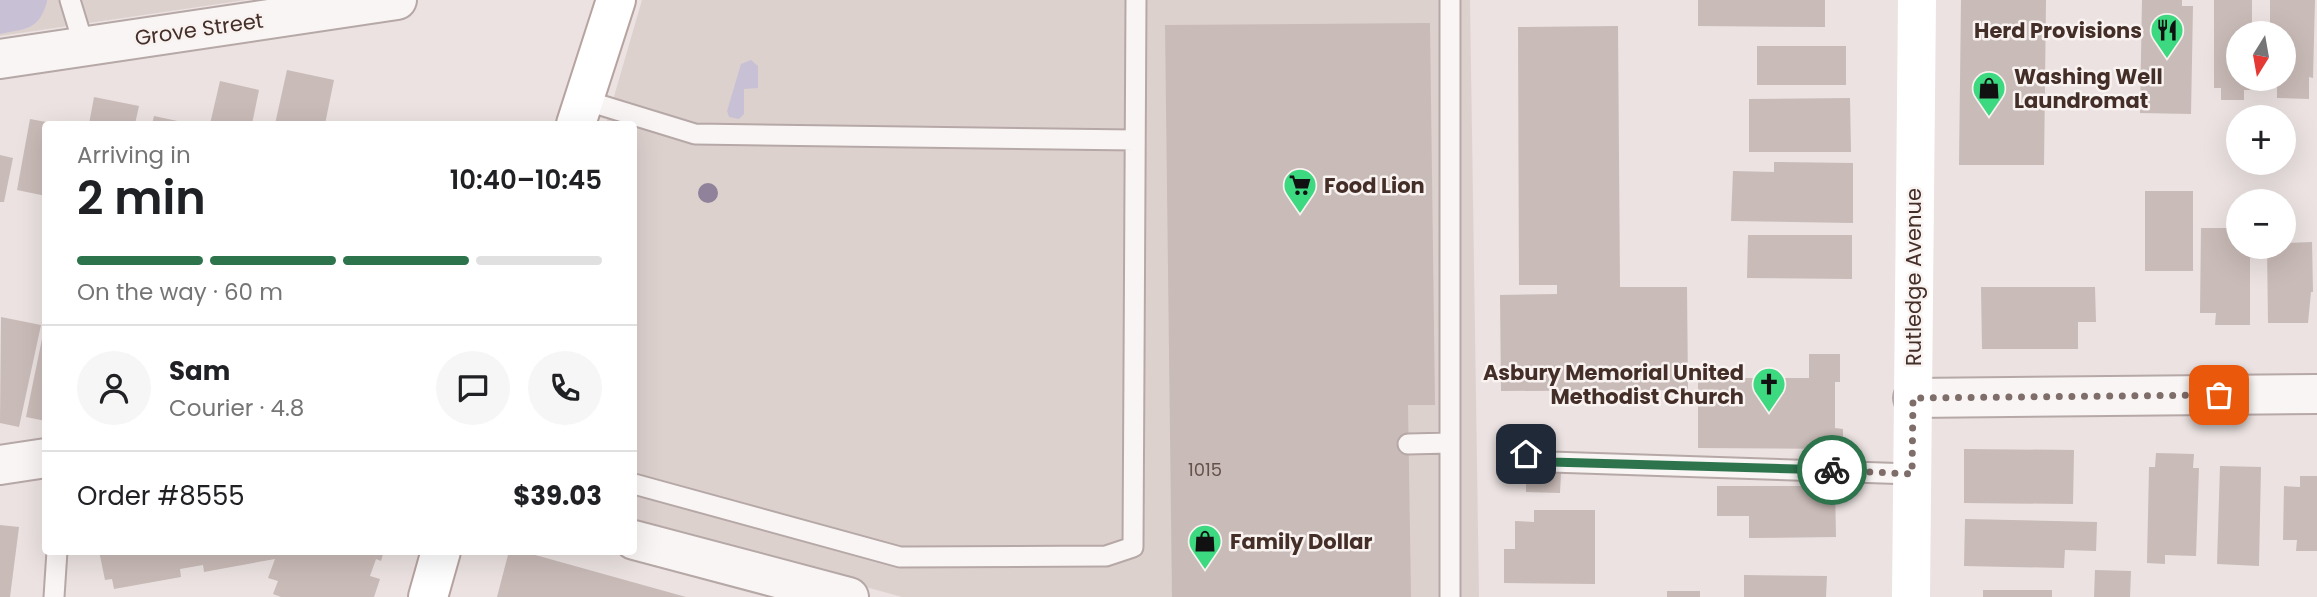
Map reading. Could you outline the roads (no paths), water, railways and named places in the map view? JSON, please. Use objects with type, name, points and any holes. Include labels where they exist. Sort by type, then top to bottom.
[{"type":"main road","points":[[580,112],[615,0]]},
{"type":"main road","name":"Rutledge Avenue","points":[[1911,597],[1917,0]]},
{"type":"main road","points":[[428,597],[440,555]]},
{"type":"street","name":"Grove Street","points":[[0,59],[397,0]]},
{"type":"street","points":[[1913,398],[2317,394]]},
{"type":"street","points":[[0,465],[42,459]]},
{"type":"street","points":[[637,541],[849,597]]},
{"type":"lane","points":[[70,0],[84,46]]},
{"type":"lane","points":[[637,485],[901,557],[1106,556],[1133,547],[1136,0]]},
{"type":"lane","points":[[1450,0],[1450,597]]},
{"type":"lane","points":[[580,112],[627,121]]},
{"type":"lane","points":[[637,123],[695,134],[1134,140]]},
{"type":"lane","points":[[1408,444],[1450,443]]},
{"type":"lane","points":[[1526,454],[1551,462],[1912,474]]},
{"type":"lane","points":[[54,597],[57,555]]},
{"type":"place","name":"Herd Provisions","points":[[2167,60]]},
{"type":"place","name":"Washing Well Laundromat","points":[[1989,118]]},
{"type":"place","name":"Food Lion","points":[[1300,215]]},
{"type":"place","name":"Asbury Memorial United Methodist Church","points":[[1769,414]]},
{"type":"place","name":"Family Dollar","points":[[1205,571]]}]
